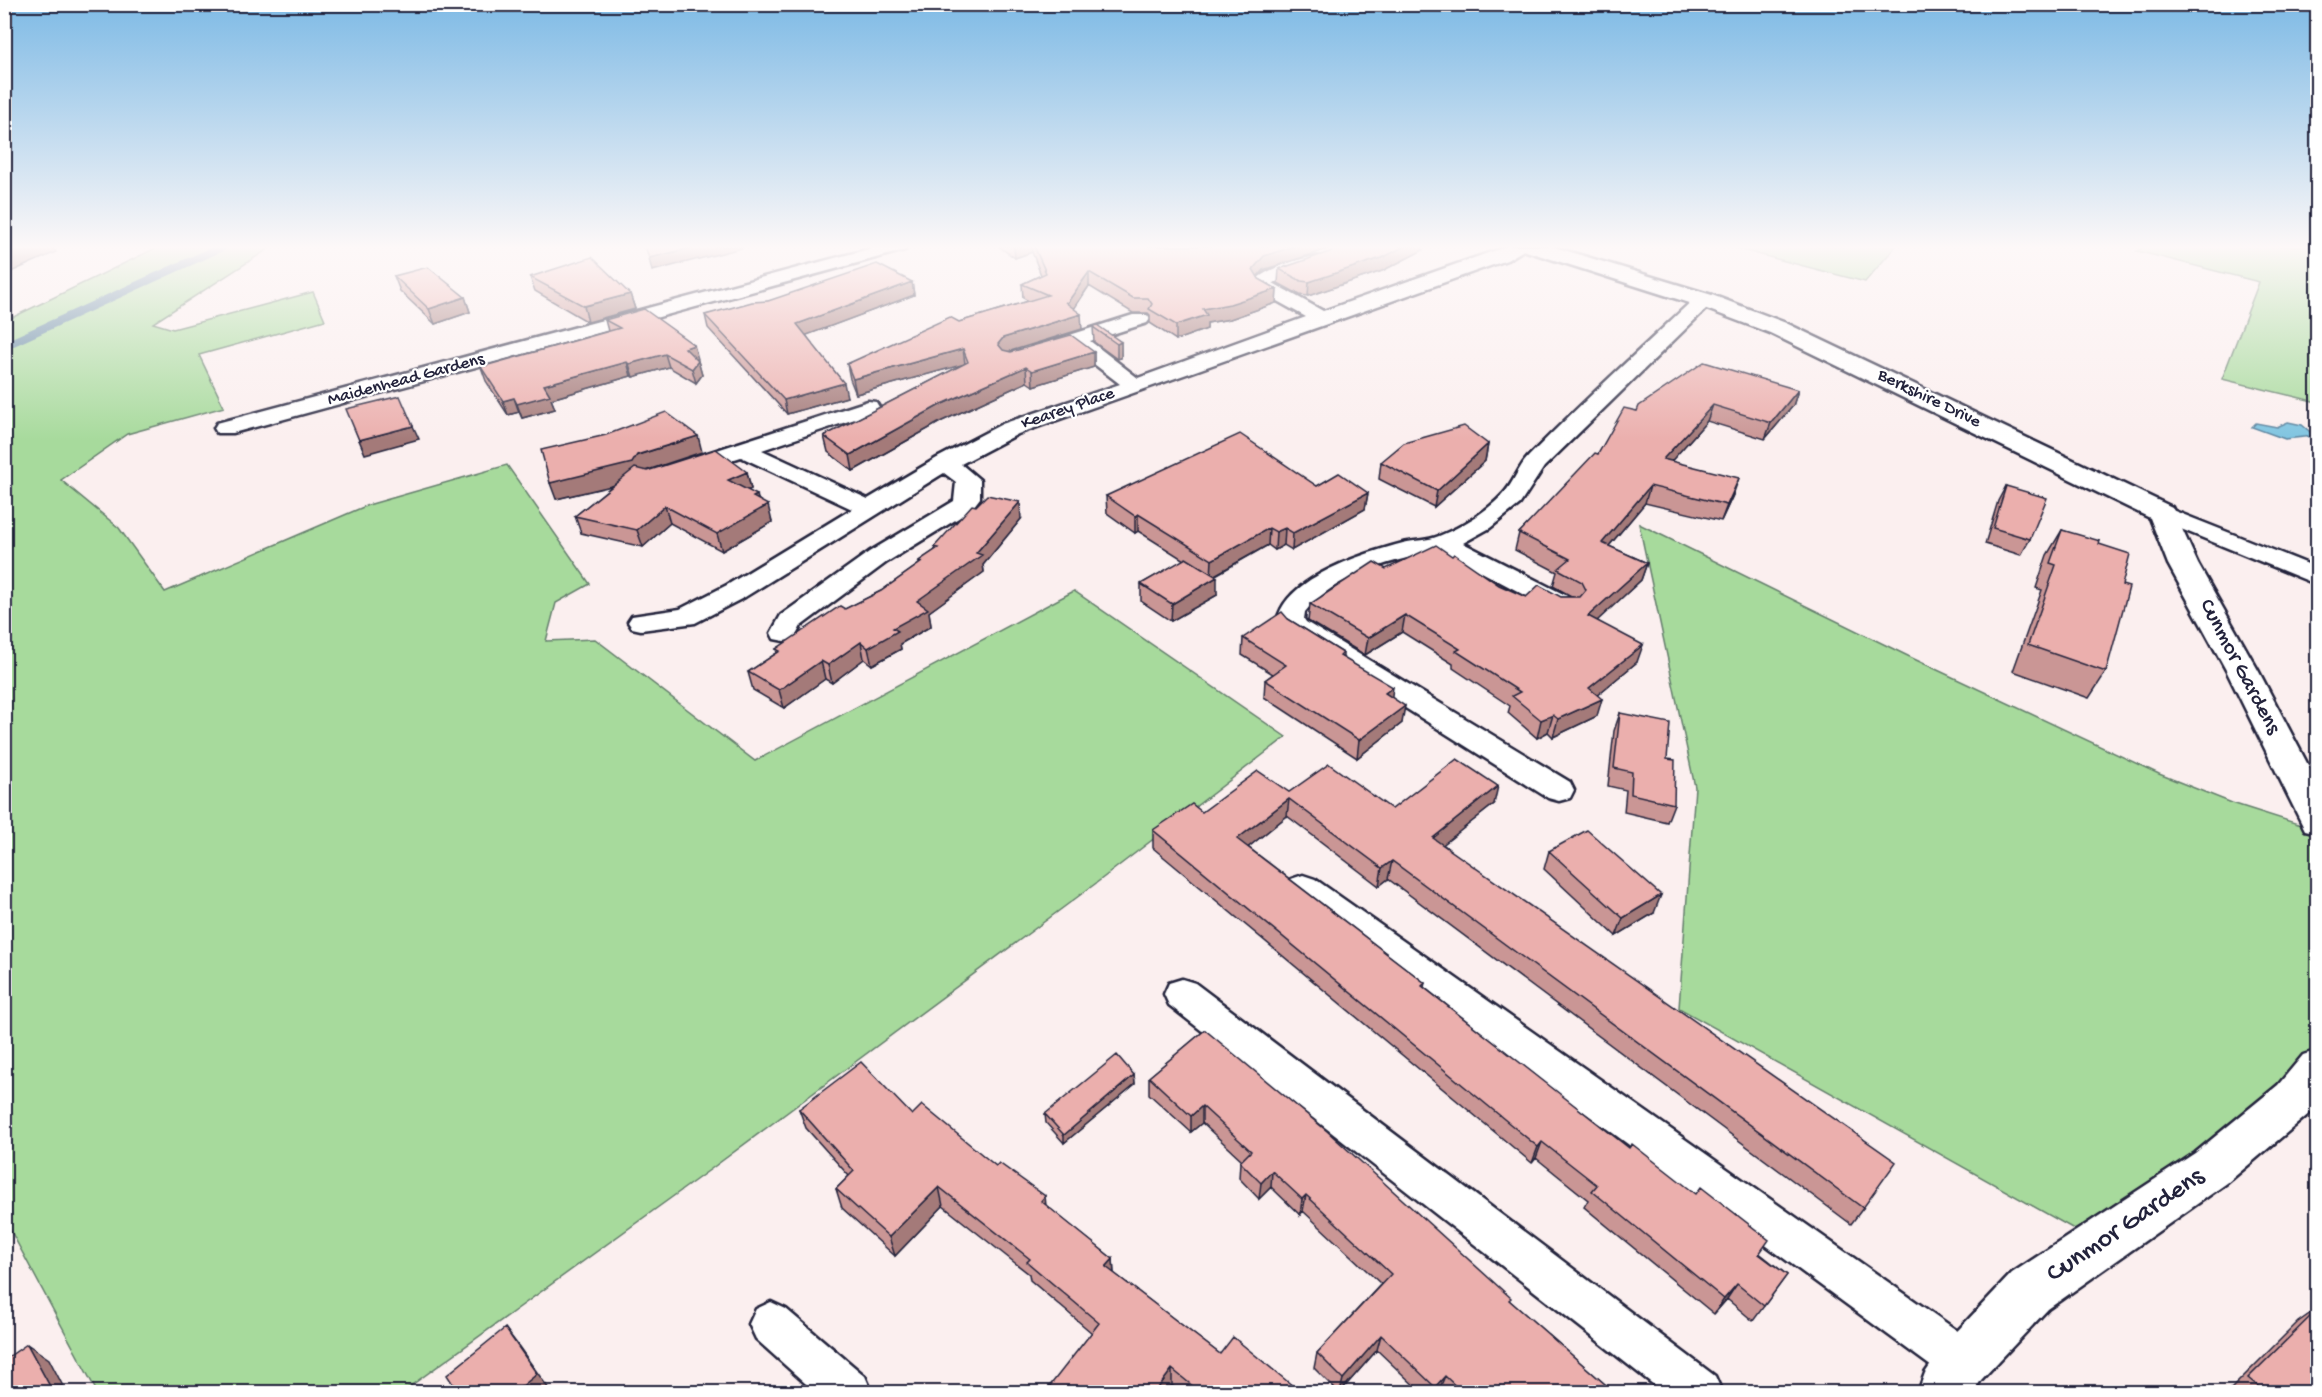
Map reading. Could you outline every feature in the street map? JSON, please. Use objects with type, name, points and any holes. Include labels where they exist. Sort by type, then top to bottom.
[{"type":"street","name":"Maidenhead Gardens","points":[[225,428],[658,311]]},
{"type":"street","points":[[1309,311],[1321,318]]},
{"type":"street","name":"Kearey Place","points":[[641,622],[686,617],[736,591],[945,464],[1010,429],[1183,370],[1341,311]]},
{"type":"street","points":[[1559,790],[1297,628],[1290,621],[1292,611],[1299,602],[1327,581],[1368,561],[1408,549],[1445,543],[1481,523],[1512,499],[1535,463],[1692,311]]},
{"type":"street","name":"Berkshire Drive","points":[[1733,311],[1804,338],[2162,513],[2318,577]]},
{"type":"street","points":[[1023,356],[1140,319]]},
{"type":"street","points":[[1074,339],[1134,385]]},
{"type":"street","points":[[662,475],[868,407]]},
{"type":"street","points":[[742,449],[870,509]]},
{"type":"street","points":[[784,633],[790,621],[878,557],[952,515],[962,506],[968,498],[968,480],[945,464]]},
{"type":"street","name":"Cunmor Gardens","points":[[2162,513],[2183,564],[2242,670],[2318,820]]},
{"type":"street","points":[[1445,543],[1566,606]]},
{"type":"street","points":[[1303,888],[1953,1377]]},
{"type":"street","points":[[1182,994],[1700,1392]]},
{"type":"street","name":"Cunmor Gardens","points":[[1953,1377],[2030,1291],[2211,1168],[2294,1099],[2318,1069]]},
{"type":"street","points":[[771,1324],[849,1392]]},
{"type":"green space","points":[[25,311],[171,311],[153,323],[173,329],[240,311],[321,311],[325,320],[199,355],[224,407],[127,434],[61,480],[119,528],[165,592],[368,505],[507,465],[590,584],[556,603],[546,641],[595,639],[755,761],[1074,591],[1286,737],[1095,884],[711,1169],[402,1392],[97,1392],[5,1220],[5,321]]},
{"type":"green space","points":[[2248,311],[2317,311],[2317,402],[2222,379]]},
{"type":"green space","points":[[1639,524],[1914,659],[2159,774],[2232,803],[2317,830],[2317,1064],[2099,1243],[1679,1008],[1695,787]]},
{"type":"water","points":[[2288,422],[2302,425],[2315,436],[2285,439],[2252,427],[2256,423],[2277,427]]},
{"type":"building","points":[[636,311],[647,311],[694,345],[685,348],[698,361],[692,369],[665,354],[629,364],[627,362],[544,385],[550,395],[517,404],[514,398],[503,401],[481,367],[620,328],[605,320]]},
{"type":"building","points":[[719,311],[832,311],[797,324],[844,383],[784,400],[705,315]]},
{"type":"building","points":[[995,311],[1077,311],[1081,314],[1003,338],[998,344],[1003,350],[1011,352],[1071,335],[1094,352],[1032,371],[1026,367],[940,405],[850,455],[824,436],[968,362],[963,349],[853,379],[847,364],[950,317],[959,322]]},
{"type":"building","points":[[1153,311],[1204,311],[1207,315],[1176,325]]},
{"type":"building","points":[[1097,325],[1121,342],[1117,344],[1093,327]]},
{"type":"building","points":[[1704,362],[1798,390],[1771,423],[1713,405],[1663,459],[1739,478],[1727,505],[1650,486],[1602,543],[1647,563],[1588,616],[1643,645],[1589,688],[1602,699],[1558,719],[1553,715],[1541,720],[1512,696],[1520,692],[1456,651],[1460,649],[1405,615],[1368,638],[1310,604],[1374,562],[1386,569],[1436,545],[1452,556],[1454,554],[1499,585],[1526,597],[1539,585],[1561,597],[1580,597],[1586,590],[1582,582],[1558,569],[1570,559],[1519,533],[1595,453],[1598,454],[1624,408],[1637,411],[1639,406]]},
{"type":"building","points":[[400,396],[413,426],[359,440],[346,409]]},
{"type":"building","points":[[666,412],[698,436],[637,455],[632,463],[550,483],[541,450],[606,435]]},
{"type":"building","points":[[1464,426],[1488,444],[1437,491],[1381,462],[1404,443]]},
{"type":"building","points":[[1240,434],[1317,486],[1339,473],[1368,493],[1293,533],[1285,528],[1276,532],[1269,528],[1212,560],[1138,514],[1135,516],[1106,496]]},
{"type":"building","points":[[716,449],[747,472],[728,480],[757,495],[753,497],[768,505],[717,534],[665,506],[637,530],[575,516],[635,468],[647,471]]},
{"type":"building","points":[[2006,486],[2047,498],[2030,539],[1993,528]]},
{"type":"building","points":[[987,495],[1020,502],[976,553],[982,555],[917,601],[928,609],[893,628],[898,631],[868,648],[861,642],[828,665],[821,661],[779,690],[748,672],[780,651],[776,649],[840,606],[845,609],[881,591],[922,562],[919,561],[938,548],[934,547],[972,505],[976,506]]},
{"type":"building","points":[[2062,530],[2100,541],[2099,544],[2130,554],[2122,585],[2129,587],[2106,672],[2028,645],[2056,565],[2050,563]]},
{"type":"building","points":[[1186,558],[1217,577],[1172,604],[1141,584]]},
{"type":"building","points":[[1282,612],[1288,619],[1343,653],[1340,656],[1393,687],[1385,693],[1405,706],[1359,740],[1265,680],[1286,665],[1243,638]]},
{"type":"building","points":[[1620,713],[1670,723],[1667,759],[1675,760],[1674,804],[1631,794],[1632,772],[1614,768]]},
{"type":"building","points":[[1457,759],[1498,786],[1433,838],[1896,1162],[1863,1208],[1392,861],[1382,868],[1289,799],[1237,839],[1425,983],[1422,986],[1629,1148],[1632,1144],[1696,1194],[1701,1187],[1769,1240],[1759,1254],[1787,1275],[1764,1306],[1737,1284],[1724,1299],[1592,1191],[1597,1185],[1542,1142],[1538,1147],[1153,830],[1192,804],[1202,812],[1258,771],[1289,792],[1329,764],[1392,809]]},
{"type":"building","points":[[1587,830],[1661,895],[1623,918],[1549,851]]},
{"type":"building","points":[[1205,1030],[1327,1131],[1511,1298],[1509,1300],[1614,1392],[1462,1392],[1445,1376],[1435,1387],[1381,1335],[1343,1379],[1317,1353],[1391,1274],[1306,1195],[1302,1199],[1272,1171],[1261,1183],[1240,1162],[1251,1151],[1202,1106],[1191,1116],[1149,1077]]},
{"type":"building","points":[[1117,1055],[1134,1075],[1064,1135],[1045,1114]]},
{"type":"building","points":[[861,1062],[912,1115],[922,1105],[996,1166],[999,1163],[1045,1196],[1041,1201],[1113,1259],[1106,1267],[1220,1354],[1233,1337],[1293,1386],[1288,1392],[1200,1392],[1172,1369],[1155,1392],[1045,1392],[1099,1323],[1027,1262],[1030,1259],[939,1187],[889,1237],[836,1189],[854,1171],[799,1109]]},
{"type":"building","points":[[2318,1309],[2318,1392],[2265,1392],[2248,1378]]},
{"type":"building","points":[[505,1328],[537,1374],[515,1392],[458,1392],[447,1375]]},
{"type":"building","points":[[27,1344],[53,1392],[4,1392],[4,1360]]},
{"type":"waterway","points":[[4,346],[81,311]]}]
